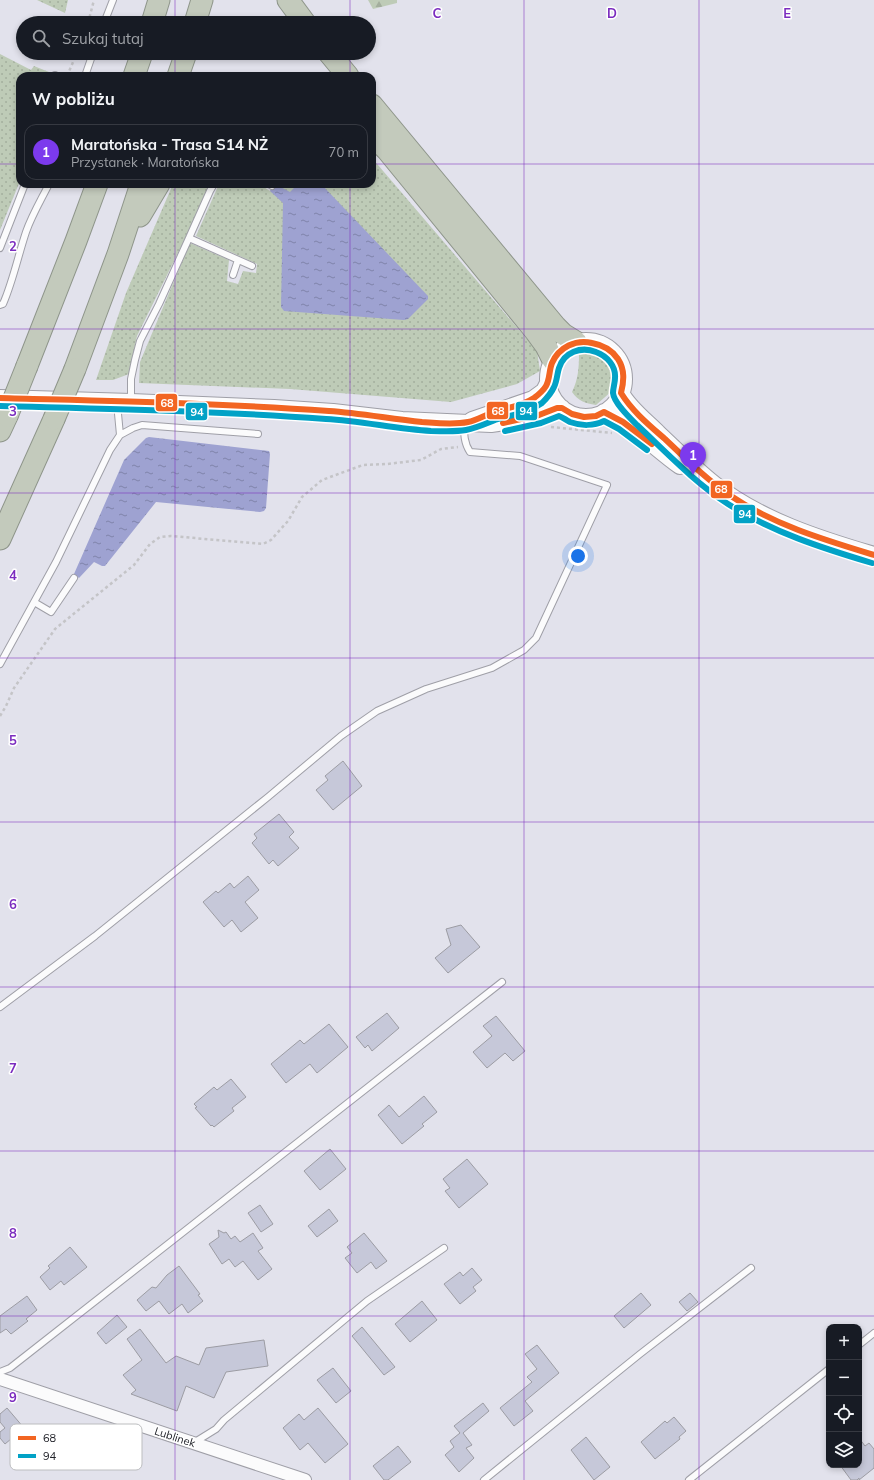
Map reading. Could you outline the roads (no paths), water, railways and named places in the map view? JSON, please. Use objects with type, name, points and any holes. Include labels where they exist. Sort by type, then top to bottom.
[{"type":"highway","points":[[154,16],[159,0]]},
{"type":"highway","points":[[197,16],[202,0]]},
{"type":"highway","points":[[288,0],[300,16]]},
{"type":"highway","points":[[135,72],[140,60]]},
{"type":"highway","points":[[179,72],[184,60]]},
{"type":"highway","points":[[335,60],[345,72]]},
{"type":"highway","points":[[376,110],[556,327],[563,334],[576,342]]},
{"type":"highway","points":[[376,139],[535,331],[546,346],[553,360]]},
{"type":"highway","points":[[2,415],[27,366],[96,188]]},
{"type":"highway","points":[[0,539],[75,369],[118,254],[141,188]]},
{"type":"highway","points":[[118,254],[157,188]]},
{"type":"main road","points":[[588,341],[600,344],[610,350],[618,359],[623,370],[624,382],[622,393],[615,404],[596,416],[584,417],[572,414],[562,408],[552,396],[548,383],[548,376],[553,360],[559,352],[576,342],[588,341]]},
{"type":"main road","points":[[464,423],[533,399],[544,391],[548,383]]},
{"type":"main road","points":[[622,393],[627,403],[675,450],[715,484],[739,501],[782,523],[827,541],[874,555]]},
{"type":"main road","points":[[2,415],[124,401],[274,408],[333,412],[402,420],[491,424],[501,423],[539,414],[552,409],[562,408]]},
{"type":"main road","points":[[604,412],[614,415],[672,461],[693,475],[715,484]]},
{"type":"street","name":"Lublinek","points":[[0,1379],[136,1424]]},
{"type":"street","name":"Lublinek","points":[[142,1426],[305,1480]]},
{"type":"lane","points":[[106,16],[112,0]]},
{"type":"lane","points":[[86,72],[91,60]]},
{"type":"lane","points":[[0,248],[23,188]]},
{"type":"lane","points":[[0,305],[3,304],[9,290],[26,232],[47,188]]},
{"type":"lane","points":[[0,664],[56,562],[110,450],[120,435],[124,401],[132,379],[140,341],[159,304],[212,188]]},
{"type":"lane","points":[[189,238],[252,266]]},
{"type":"lane","points":[[233,275],[238,260]]},
{"type":"lane","points":[[0,1007],[95,936],[340,736],[377,711],[426,689],[492,668],[524,650],[536,638],[607,485],[520,456],[470,452],[466,446],[464,423]]},
{"type":"lane","points":[[120,435],[142,425],[258,434]]},
{"type":"lane","points":[[34,602],[51,612],[74,578]]},
{"type":"lane","points":[[0,1372],[10,1368],[502,982]]},
{"type":"lane","points":[[193,1443],[216,1429],[224,1420],[367,1301],[444,1248]]},
{"type":"lane","points":[[484,1480],[640,1354],[751,1268]]},
{"type":"lane","points":[[862,1343],[874,1333]]},
{"type":"lane","points":[[689,1480],[826,1371]]},
{"type":"water","points":[[272,188],[282,188],[290,192],[294,188],[325,188],[428,296],[428,299],[408,319],[404,320],[284,311],[281,307],[283,203],[270,191]]},
{"type":"water","points":[[149,437],[269,451],[266,508],[264,511],[260,512],[156,502],[105,566],[94,562],[79,578],[74,574],[124,460],[146,438]]},
{"type":"place","name":"Maratońska - Trasa S14 NŻ","points":[[693,475]]}]
